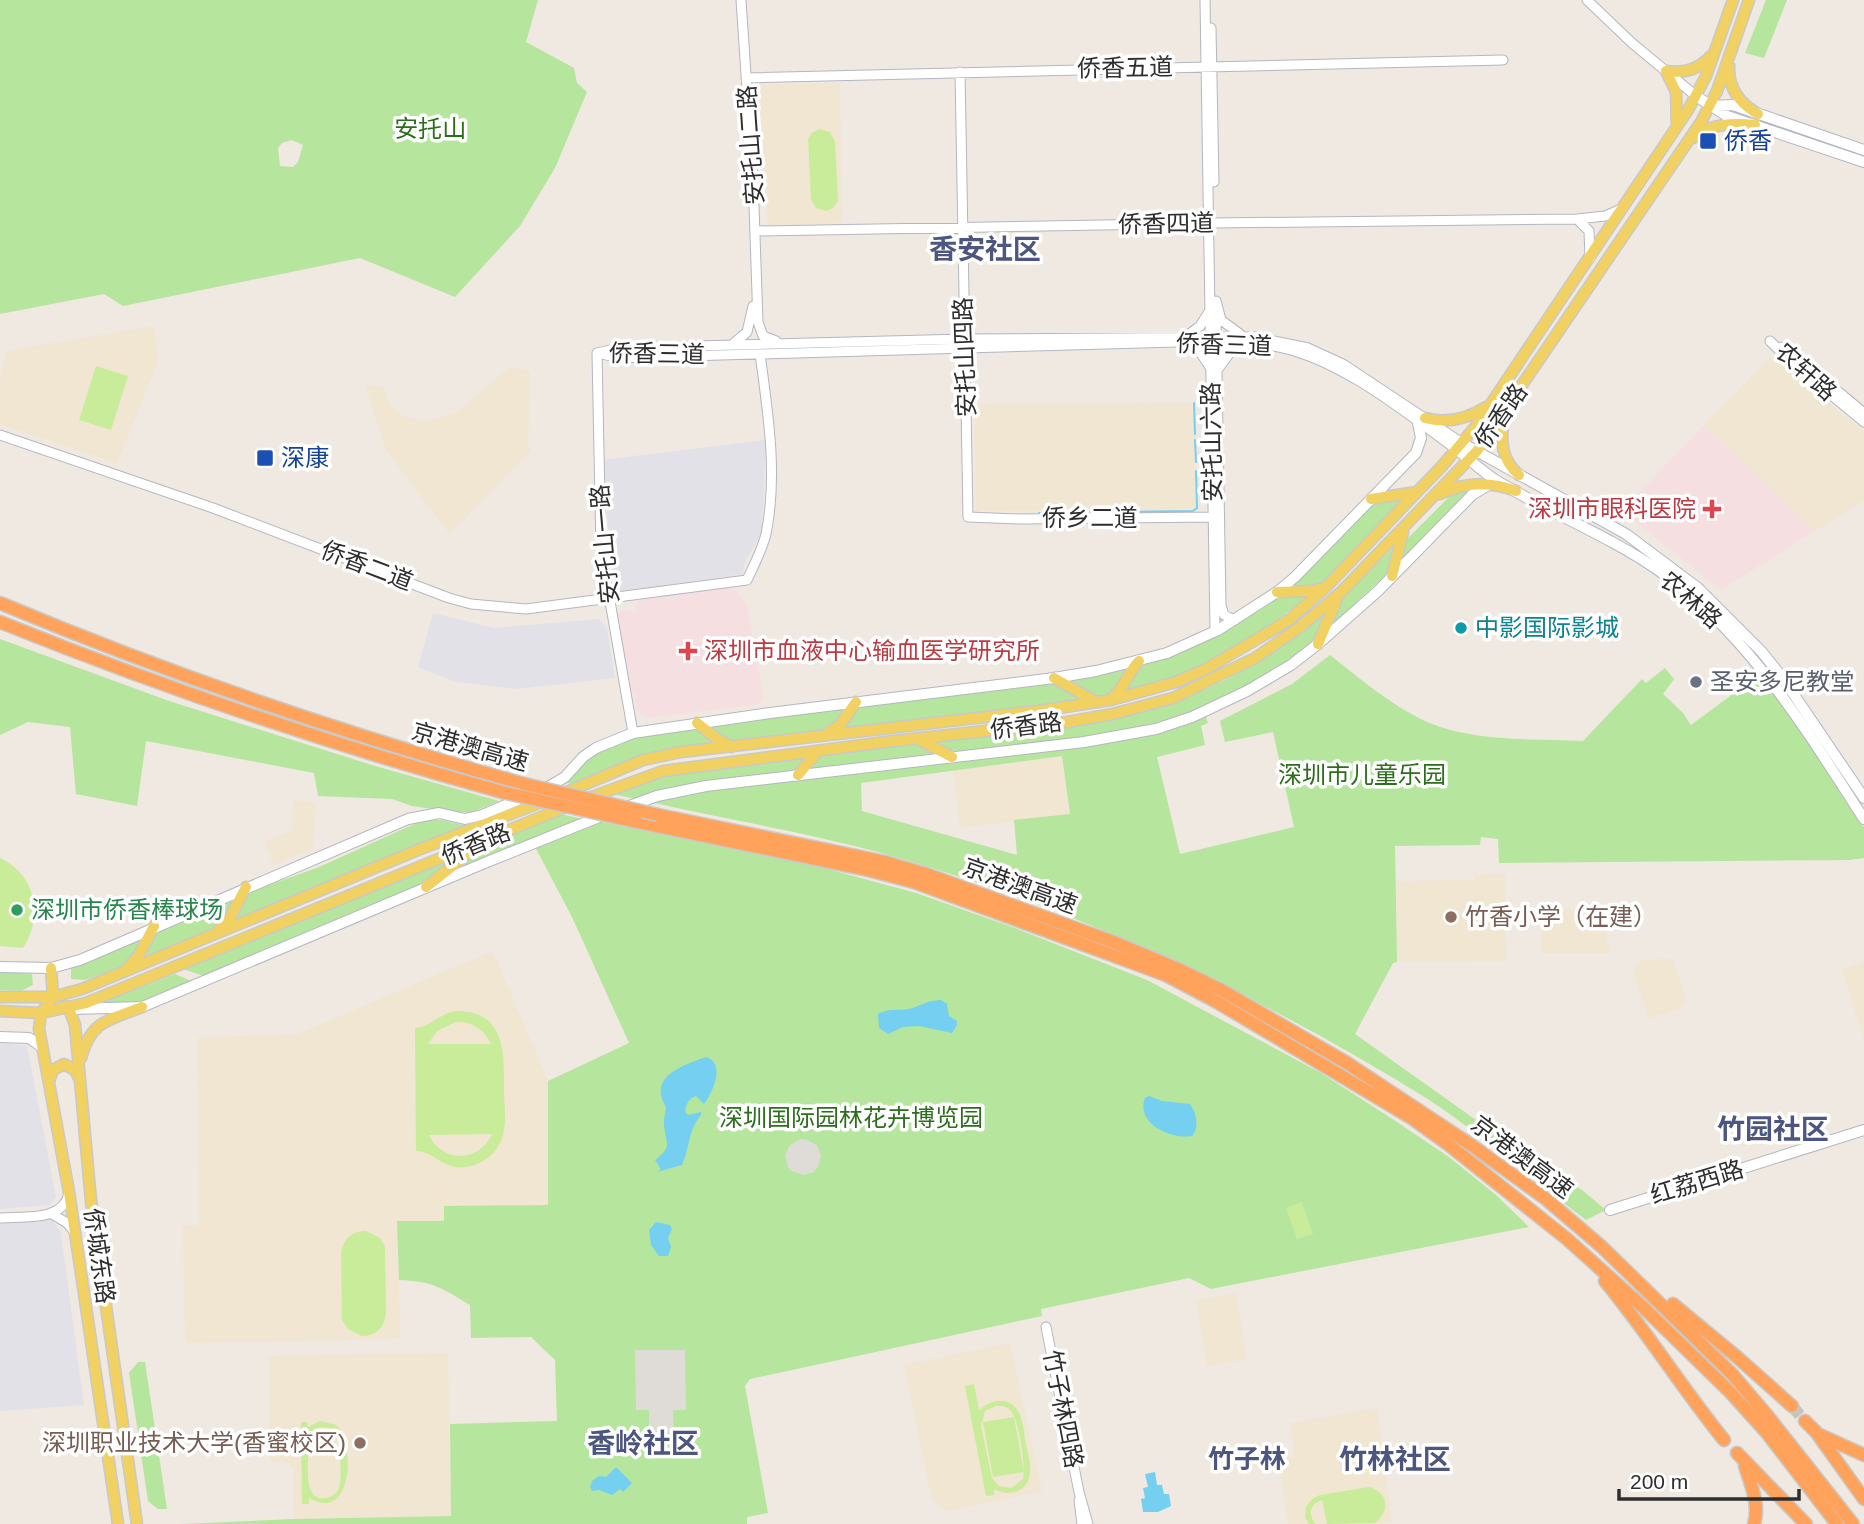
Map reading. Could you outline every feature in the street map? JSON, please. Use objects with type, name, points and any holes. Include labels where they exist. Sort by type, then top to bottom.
[{"type":"highway","name":"京港澳高速","points":[[0,603],[78,637],[258,703],[400,749],[524,784],[657,815],[885,862],[926,874],[1116,943],[1223,991],[1391,1090],[1520,1180],[1602,1247],[1732,1374],[1853,1524]]},
{"type":"highway","name":"京港澳高速","points":[[0,622],[117,668],[384,758],[502,792],[914,881],[1167,975],[1227,1007],[1410,1117],[1478,1167],[1567,1239],[1731,1393],[1780,1448],[1838,1524]]},
{"type":"highway","points":[[1567,1239],[1630,1312],[1724,1440]]},
{"type":"highway","points":[[1602,1247],[1737,1357],[1792,1406]]},
{"type":"highway","points":[[1805,1421],[1816,1432],[1864,1499]]},
{"type":"highway","points":[[1816,1432],[1840,1446],[1864,1455]]},
{"type":"highway","points":[[1754,1524],[1755,1499],[1739,1456],[1806,1524]]},
{"type":"main road","name":"侨香路","points":[[0,997],[52,997],[82,989],[643,760],[681,752],[1038,711],[1111,700],[1176,682],[1206,669],[1290,619],[1326,587],[1459,446],[1491,404],[1675,131],[1696,96],[1733,0]]},
{"type":"main road","name":"侨香路","points":[[0,1011],[41,1013],[69,1008],[612,788],[663,771],[1113,714],[1173,698],[1255,659],[1300,627],[1341,592],[1473,455],[1505,412],[1711,106],[1749,0]]},
{"type":"main road","points":[[1675,131],[1678,100],[1666,71],[1688,71],[1700,65],[1715,51]]},
{"type":"main road","points":[[1729,60],[1728,72],[1734,92],[1756,119]]},
{"type":"main road","points":[[1696,96],[1711,106],[1733,105],[1756,119],[1864,162]]},
{"type":"main road","points":[[1686,145],[1696,135],[1716,126],[1756,119],[1864,150]]},
{"type":"main road","points":[[0,967],[51,968],[80,960],[408,819],[439,813],[465,819],[505,806],[554,785],[589,752],[632,733],[1054,678],[1139,662],[1184,647],[1235,620],[1295,577],[1416,453],[1421,438],[1421,421],[1460,419],[1491,404]]},
{"type":"main road","points":[[1505,412],[1501,436],[1503,447],[1508,462],[1519,475]]},
{"type":"main road","name":"农林路","points":[[1459,446],[1519,475],[1626,534],[1698,588],[1735,624],[1782,677],[1864,798]]},
{"type":"main road","name":"农林路","points":[[1473,455],[1490,476],[1630,552],[1659,570],[1700,604],[1774,685],[1864,819]]},
{"type":"main road","points":[[80,1064],[85,1045],[94,1029],[536,841],[657,796],[706,786],[1084,742],[1156,729],[1192,717],[1248,691],[1291,665],[1318,644],[1392,576],[1472,495],[1491,484]]},
{"type":"main road","points":[[1434,497],[1463,485],[1491,484],[1516,491]]},
{"type":"main road","points":[[1371,499],[1417,492]]},
{"type":"main road","points":[[1392,576],[1404,529]]},
{"type":"main road","points":[[1277,592],[1311,591],[1326,587]]},
{"type":"main road","points":[[1318,644],[1341,592]]},
{"type":"main road","points":[[1111,700],[1139,662]]},
{"type":"main road","points":[[1054,678],[1096,702]]},
{"type":"main road","points":[[825,734],[840,725],[856,702]]},
{"type":"main road","points":[[697,723],[732,747]]},
{"type":"main road","points":[[918,738],[952,757]]},
{"type":"main road","points":[[798,775],[818,751]]},
{"type":"main road","points":[[426,887],[480,843]]},
{"type":"main road","points":[[212,936],[230,918],[246,887]]},
{"type":"main road","points":[[122,974],[132,965],[154,926]]},
{"type":"main road","points":[[41,1013],[52,997],[51,968]]},
{"type":"main road","points":[[52,997],[69,1008],[142,1007]]},
{"type":"main road","name":"侨城东路","points":[[69,1008],[75,1025],[92,1209],[137,1524]]},
{"type":"main road","name":"侨城东路","points":[[41,1013],[38,1020],[41,1046],[69,1192],[118,1524]]},
{"type":"main road","points":[[0,1037],[29,1038],[41,1046]]},
{"type":"main road","points":[[48,1086],[53,1070],[64,1064],[75,1070],[82,1091]]},
{"type":"main road","name":"红荔西路","points":[[1610,1210],[1864,1130]]},
{"type":"street","name":"安托山二路","points":[[741,0],[755,231],[755,290]]},
{"type":"street","name":"安托山六路","points":[[1205,0],[1209,66]]},
{"type":"street","name":"安托山六路","points":[[1211,0],[1211,223],[1221,605],[1226,617],[1235,620]]},
{"type":"street","points":[[1587,0],[1696,96]]},
{"type":"street","name":"侨香五道","points":[[746,78],[1503,60]]},
{"type":"street","name":"安托山四路","points":[[960,72],[968,517]]},
{"type":"street","name":"侨香四道","points":[[755,231],[1577,219],[1605,216],[1625,207]]},
{"type":"street","points":[[1577,219],[1589,231],[1590,258]]},
{"type":"street","points":[[755,290],[761,334],[769,340],[790,344]]},
{"type":"street","points":[[728,345],[739,341],[747,332],[755,290]]},
{"type":"street","points":[[1213,304],[1224,323],[1249,336]]},
{"type":"street","points":[[1179,339],[1200,326],[1213,304]]},
{"type":"street","name":"侨香三道","points":[[597,353],[619,348],[728,345],[965,339],[1213,339],[1249,336],[1294,344],[1333,358],[1365,377],[1421,421]]},
{"type":"street","points":[[1179,339],[1200,352],[1214,374]]},
{"type":"street","name":"侨香三道","points":[[597,353],[619,358],[965,349],[1179,339]]},
{"type":"street","name":"侨香三道","points":[[1213,339],[1296,351],[1336,367],[1459,446]]},
{"type":"street","name":"农轩路","points":[[1864,413],[1793,354],[1770,341],[1864,422]]},
{"type":"street","points":[[1214,374],[1231,351],[1245,345],[1259,344]]},
{"type":"street","name":"安托山一路","points":[[597,353],[601,550],[632,733]]},
{"type":"street","name":"侨香二道","points":[[0,435],[213,508],[449,598],[471,604],[526,609],[747,580],[763,542],[770,496],[771,440],[760,354]]},
{"type":"street","name":"安托山六路","points":[[1214,374],[1215,631]]},
{"type":"street","name":"侨乡二道","points":[[968,517],[1213,517]]},
{"type":"street","points":[[0,1218],[52,1214],[63,1207],[69,1192]]},
{"type":"street","points":[[52,1214],[67,1223],[75,1233]]},
{"type":"street","name":"竹子林四路","points":[[1046,1327],[1079,1492],[1088,1524]]},
{"type":"street","name":"竹子林四路","points":[[1079,1492],[1082,1524]]},
{"type":"shaded area","points":[[840,83],[842,223],[768,225],[760,89],[763,85]]},
{"type":"shaded area","points":[[154,326],[159,359],[117,463],[0,424],[0,380],[6,351]]},
{"type":"shaded area","points":[[1771,357],[1864,431],[1864,501],[1815,531],[1704,425]]},
{"type":"shaded area","points":[[510,367],[530,371],[528,446],[531,451],[451,533],[448,532],[387,452],[365,385],[383,387],[390,404],[403,416],[430,421],[456,412]]},
{"type":"shaded area","points":[[1194,403],[1195,510],[976,511],[974,404]]},
{"type":"shaded area","name":"深圳市眼科医院","points":[[1704,425],[1815,531],[1721,590],[1632,519],[1632,500]]},
{"type":"shaded area","points":[[766,440],[762,532],[745,562],[743,574],[621,592],[614,583],[601,460]]},
{"type":"shaded area","name":"深圳市血液中心输血医学研究所","points":[[720,586],[737,590],[747,605],[764,700],[760,704],[647,718],[637,710],[635,695],[627,687],[616,614],[625,610],[635,611],[639,597]]},
{"type":"shaded area","points":[[433,613],[494,628],[599,619],[607,628],[615,678],[517,689],[456,682],[418,667]]},
{"type":"shaded area","points":[[1062,756],[1070,814],[960,828],[953,770]]},
{"type":"shaded area","points":[[293,801],[316,802],[313,848],[274,865],[264,842],[292,830]]},
{"type":"shaded area","name":"竹香小学（在建）","points":[[1505,874],[1506,961],[1397,962],[1396,881],[1474,880],[1475,875]]},
{"type":"shaded area","points":[[1541,909],[1598,909],[1611,953],[1542,953]]},
{"type":"shaded area","points":[[493,951],[548,1081],[549,1205],[445,1206],[445,1221],[398,1222],[400,1339],[185,1343],[183,1225],[199,1225],[198,1037],[295,1035]]},
{"type":"shaded area","points":[[1673,959],[1686,999],[1681,1008],[1648,1018],[1633,971],[1641,960]]},
{"type":"shaded area","points":[[1864,962],[1864,1040],[1842,970]]},
{"type":"shaded area","points":[[0,1043],[27,1046],[56,1197],[50,1205],[0,1209]]},
{"type":"shaded area","points":[[801,1139],[817,1145],[821,1156],[814,1172],[803,1175],[788,1167],[785,1155],[790,1145]]},
{"type":"shaded area","points":[[52,1219],[61,1233],[84,1405],[0,1411],[0,1223]]},
{"type":"shaded area","points":[[1236,1293],[1247,1359],[1207,1366],[1196,1300]]},
{"type":"shaded area","points":[[1010,1343],[1042,1491],[948,1511],[932,1501],[904,1365]]},
{"type":"shaded area","points":[[635,1350],[685,1350],[686,1410],[673,1410],[674,1431],[649,1431],[649,1410],[636,1410]]},
{"type":"shaded area","name":"深圳职业技术大学(香蜜校区)","points":[[448,1353],[451,1516],[294,1519],[294,1469],[289,1463],[270,1461],[269,1356]]},
{"type":"shaded area","points":[[1377,1408],[1392,1523],[1288,1524],[1278,1458],[1295,1455],[1290,1423]]},
{"type":"green space","name":"安托山","points":[[0,0],[538,0],[526,42],[574,68],[577,83],[587,92],[555,168],[520,226],[455,297],[360,258],[123,306],[104,294],[0,314]],"holes":[[[292,140],[303,145],[298,162],[293,167],[280,166],[278,148],[282,143]]]},
{"type":"green space","points":[[1766,0],[1787,0],[1764,58],[1745,53]]},
{"type":"green space","points":[[819,129],[830,132],[835,142],[838,201],[827,211],[816,208],[811,199],[808,139]]},
{"type":"green space","points":[[96,366],[128,376],[111,430],[79,420]]},
{"type":"green space","points":[[1477,486],[1401,560],[1402,544],[1451,495]]},
{"type":"green space","points":[[1405,496],[1321,585],[1287,588],[1371,505]]},
{"type":"green space","points":[[1396,545],[1392,569],[1336,621],[1332,619],[1337,603]]},
{"type":"green space","points":[[1281,594],[1310,595],[1244,642],[1200,666],[1124,693],[1139,666],[1195,646]]},
{"type":"green space","points":[[1329,608],[1319,638],[1307,649],[1257,682],[1190,714],[1139,730],[954,756],[930,741],[1054,728],[1175,701],[1213,686],[1261,660]]},
{"type":"green space","points":[[0,639],[169,701],[375,766],[499,801],[472,812],[455,812],[412,806],[392,799],[318,796],[314,773],[146,741],[137,806],[76,794],[70,727],[28,722],[0,735]]},
{"type":"green space","name":"深圳市儿童乐园","points":[[1330,655],[1399,707],[1442,727],[1481,736],[1583,741],[1642,679],[1646,683],[1665,668],[1674,679],[1663,694],[1683,713],[1691,725],[1757,676],[1767,690],[1771,688],[1864,827],[1864,858],[1850,860],[1499,863],[1498,839],[1481,837],[1480,845],[1395,846],[1397,962],[1393,963],[1355,1034],[1521,1152],[1582,1190],[1606,1210],[1586,1220],[1447,1112],[1361,1059],[1229,988],[1092,926],[1021,898],[878,852],[650,802],[714,788],[1107,741],[1205,714],[1208,723],[1201,726],[1205,745],[1157,757],[1180,854],[1294,827],[1273,732],[1225,742],[1220,721],[1292,684]],"holes":[[[1062,756],[1070,814],[1014,820],[1017,855],[862,811],[861,783]]]},
{"type":"green space","points":[[1127,668],[1116,689],[1094,699],[1069,681]]},
{"type":"green space","points":[[1062,683],[1085,702],[839,729],[856,707]]},
{"type":"green space","points":[[847,707],[840,721],[827,731],[728,742],[703,725]]},
{"type":"green space","points":[[696,728],[718,743],[648,754],[572,784],[563,782],[600,750],[643,735]]},
{"type":"green space","points":[[921,742],[941,756],[805,773],[819,755]]},
{"type":"green space","points":[[811,755],[797,774],[640,800],[613,794],[657,776]]},
{"type":"green space","points":[[518,803],[522,804],[229,925],[240,911],[247,893],[319,867],[423,820],[441,820],[464,825]]},
{"type":"green space","points":[[561,814],[587,820],[453,873],[451,871],[483,846]]},
{"type":"green space","name":"深圳国际园林花卉博览园","points":[[597,821],[824,868],[916,893],[1015,928],[1147,980],[1321,1073],[1394,1120],[1449,1157],[1496,1195],[1529,1227],[1211,1289],[1189,1278],[1041,1309],[1042,1316],[750,1379],[745,1386],[768,1513],[747,1517],[747,1524],[182,1524],[451,1516],[450,1424],[557,1421],[555,1360],[531,1337],[471,1338],[470,1305],[436,1287],[399,1280],[397,1221],[444,1221],[444,1206],[548,1205],[548,1081],[629,1043],[572,917],[534,845]]},
{"type":"green space","points":[[459,855],[423,888],[207,977],[183,969]]},
{"type":"green space","name":"深圳市侨香棒球场","points":[[0,858],[22,875],[33,897],[33,923],[23,948],[0,946]]},
{"type":"green space","points":[[234,900],[217,925],[207,933],[183,944],[141,957],[152,934]]},
{"type":"green space","points":[[144,937],[127,965],[85,980],[71,979],[71,967]]},
{"type":"green space","points":[[0,971],[32,974],[33,985],[21,991],[0,990]]},
{"type":"green space","points":[[175,974],[191,981],[132,1005],[96,1005]]},
{"type":"green space","points":[[449,1013],[472,1013],[485,1018],[494,1027],[502,1051],[504,1132],[495,1151],[484,1161],[471,1166],[453,1167],[429,1154],[416,1151],[415,1028],[425,1026]],"holes":[[[456,1022],[477,1027],[491,1044],[428,1044],[437,1031]],[[492,1134],[479,1150],[461,1156],[442,1151],[429,1135]]]},
{"type":"green space","points":[[1302,1202],[1313,1234],[1297,1239],[1286,1208]]},
{"type":"green space","points":[[366,1231],[380,1238],[385,1247],[386,1314],[378,1330],[371,1335],[362,1336],[348,1329],[342,1320],[341,1253],[349,1237],[356,1232]]},
{"type":"green space","points":[[138,1362],[145,1362],[167,1509],[158,1509],[148,1501],[129,1373]]},
{"type":"green space","points":[[974,1384],[979,1411],[994,1402],[1005,1401],[1019,1413],[1030,1468],[1029,1479],[1017,1491],[1006,1493],[994,1489],[994,1495],[986,1496],[965,1386]],"holes":[[[996,1406],[1006,1407],[1011,1411],[1021,1444],[1023,1479],[1011,1488],[999,1486],[992,1478],[981,1426],[985,1411]]]},
{"type":"green space","points":[[1014,1417],[1024,1472],[993,1477],[983,1422]]},
{"type":"green space","points":[[320,1421],[336,1425],[342,1434],[348,1462],[342,1491],[335,1500],[324,1503],[309,1498],[309,1504],[302,1504],[301,1422],[307,1422],[308,1427]],"holes":[[[321,1427],[336,1433],[339,1443],[339,1488],[326,1498],[319,1498],[311,1491],[308,1471],[309,1437],[314,1430]]]},
{"type":"green space","points":[[1369,1487],[1380,1493],[1385,1502],[1383,1513],[1375,1523],[1327,1524],[1322,1500],[1311,1510],[1311,1517],[1316,1524],[1309,1524],[1305,1517],[1306,1507],[1312,1499],[1320,1495]]},
{"type":"water","points":[[941,1000],[947,1004],[949,1016],[957,1021],[952,1033],[919,1026],[903,1027],[888,1034],[879,1028],[878,1014],[882,1012],[909,1009]]},
{"type":"water","points":[[706,1057],[715,1065],[716,1078],[704,1104],[696,1096],[686,1106],[688,1115],[701,1112],[701,1115],[694,1127],[685,1159],[682,1165],[657,1172],[661,1169],[655,1160],[665,1151],[667,1144],[664,1122],[666,1107],[661,1096],[661,1087],[671,1073]]},
{"type":"water","points":[[1149,1096],[1162,1101],[1190,1104],[1196,1120],[1192,1136],[1184,1137],[1165,1132],[1150,1122],[1143,1107],[1145,1098]]},
{"type":"water","points":[[656,1222],[670,1225],[672,1229],[668,1238],[671,1247],[668,1256],[659,1256],[651,1245],[649,1230]]},
{"type":"water","points":[[616,1467],[632,1483],[623,1492],[620,1489],[612,1495],[599,1490],[592,1491],[592,1481],[599,1476],[606,1477]]},
{"type":"water","points":[[1155,1472],[1157,1485],[1162,1485],[1164,1494],[1169,1494],[1171,1506],[1158,1512],[1143,1512],[1143,1488],[1148,1487],[1145,1474]]},
{"type":"waterway","points":[[1194,403],[1195,434]]},
{"type":"waterway","points":[[1195,440],[1196,462]]},
{"type":"waterway","points":[[1039,513],[1193,511],[1197,508],[1196,471]]},
{"type":"tunnel","points":[[1792,1406],[1805,1421]]},
{"type":"place","name":"侨香","points":[[1708,141]]},
{"type":"place","name":"深康","points":[[265,458]]},
{"type":"place","name":"深圳市眼科医院","points":[[1712,509]]},
{"type":"place","name":"中影国际影城","points":[[1461,628]]},
{"type":"place","name":"深圳市血液中心输血医学研究所","points":[[688,651]]},
{"type":"place","name":"圣安多尼教堂","points":[[1696,682]]},
{"type":"place","name":"深圳市侨香棒球场","points":[[17,910]]},
{"type":"place","name":"竹香小学（在建）","points":[[1451,917]]},
{"type":"place","name":"深圳职业技术大学(香蜜校区)","points":[[360,1443]]},
{"type":"district","name":"香安社区","points":[[985,249]]},
{"type":"district","name":"竹园社区","points":[[1773,1129]]},
{"type":"district","name":"香岭社区","points":[[643,1443]]},
{"type":"district","name":"竹子林","points":[[1247,1459]]},
{"type":"district","name":"竹林社区","points":[[1395,1459]]}]
